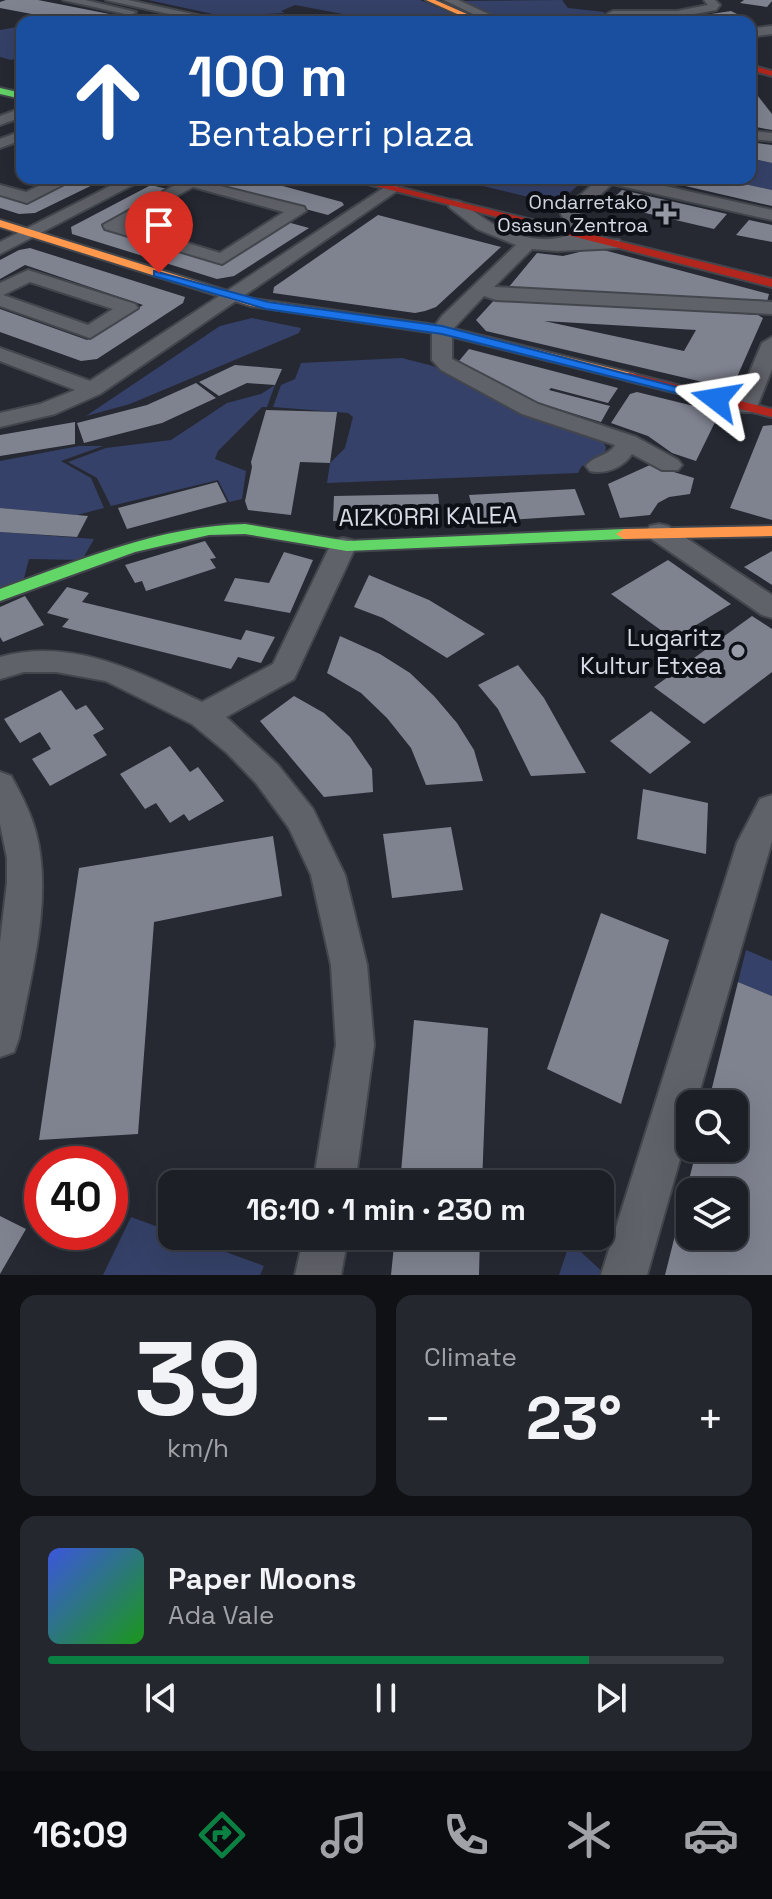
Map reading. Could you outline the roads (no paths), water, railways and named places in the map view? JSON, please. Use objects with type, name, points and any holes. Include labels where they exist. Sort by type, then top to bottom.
[{"type":"street","points":[[68,0],[149,16]]},
{"type":"street","points":[[111,0],[192,16]]},
{"type":"street","points":[[429,0],[467,16]]},
{"type":"street","points":[[449,0],[486,16]]},
{"type":"street","points":[[614,16],[697,11],[712,8],[714,5],[709,0]]},
{"type":"street","points":[[0,190],[27,198],[56,184]]},
{"type":"street","points":[[0,249],[126,184]]},
{"type":"street","points":[[187,184],[111,225],[222,259],[298,211],[198,184]]},
{"type":"street","points":[[0,420],[66,404],[92,389],[393,184]]},
{"type":"street","points":[[405,184],[555,238],[613,244],[772,283]]},
{"type":"street","points":[[408,184],[579,230],[772,272]]},
{"type":"street","points":[[602,184],[569,214],[579,230],[613,244]]},
{"type":"street","points":[[635,184],[772,215]]},
{"type":"street","points":[[455,204],[466,215],[487,227],[528,243],[579,230]]},
{"type":"street","points":[[0,223],[266,305],[442,330],[772,413]]},
{"type":"street","points":[[528,243],[480,288],[442,330],[440,354],[448,366],[530,409],[628,442],[670,465]]},
{"type":"street","points":[[0,290],[28,275],[128,308],[90,332],[0,300]]},
{"type":"street","points":[[480,288],[496,294],[772,308]]},
{"type":"street","points":[[746,407],[772,343]]},
{"type":"street","points":[[0,354],[92,389]]},
{"type":"street","points":[[598,466],[619,457],[628,442]]},
{"type":"street","name":"AIZKORRI KALEA","points":[[0,595],[166,538],[207,530],[245,529],[343,546],[704,530],[772,531]]},
{"type":"street","points":[[704,530],[716,554],[772,591]]},
{"type":"street","points":[[659,532],[772,608]]},
{"type":"street","points":[[203,716],[284,671],[343,546]]},
{"type":"street","points":[[0,668],[24,661],[56,661],[112,672],[203,716],[238,744],[267,774],[301,819],[328,875],[349,965],[355,1045],[336,1170]]},
{"type":"street","points":[[0,785],[20,836],[25,870],[15,954],[0,1038]]},
{"type":"street","points":[[624,1275],[754,843],[772,809]]},
{"type":"street","points":[[318,1275],[323,1250]]},
{"type":"place","name":"Ondarretako Osasun Zentroa","points":[[666,214]]},
{"type":"place","name":"Lugaritz Kultur Etxea","points":[[738,651]]}]
